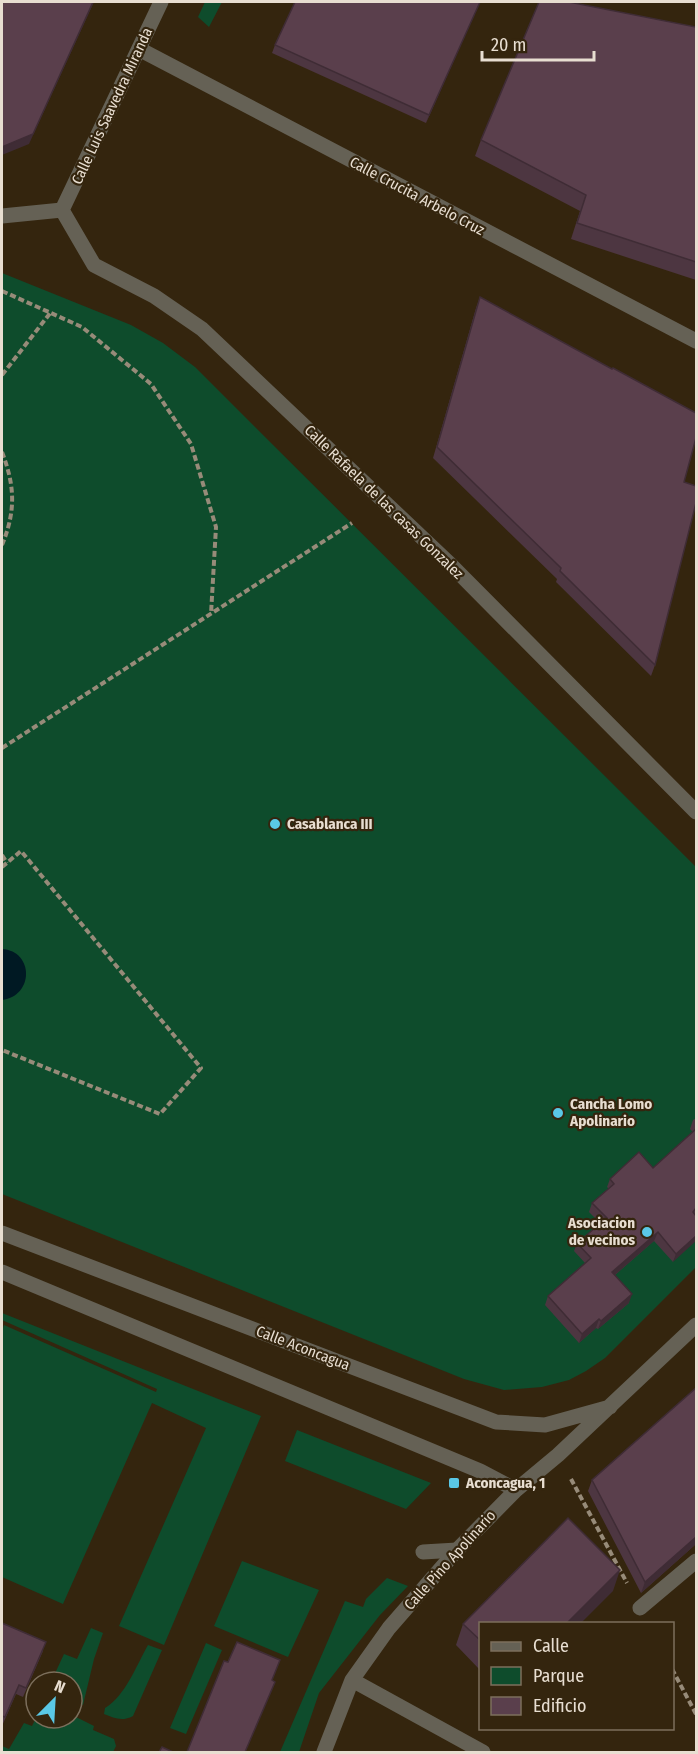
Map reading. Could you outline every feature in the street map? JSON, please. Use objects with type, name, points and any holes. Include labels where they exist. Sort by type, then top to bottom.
[{"type":"street","name":"Calle Luis Saavedra Miranda","points":[[62,210],[161,2]]},
{"type":"street","name":"Calle Crucita Arbelo Cruz","points":[[139,49],[696,341]]},
{"type":"street","points":[[2,216],[62,210]]},
{"type":"street","name":"Calle Rafaela de las casas Gonzalez","points":[[62,210],[94,265],[154,296],[202,329],[451,565],[696,812]]},
{"type":"street","name":"Calle Aconcagua","points":[[2,1233],[496,1422],[545,1425],[610,1407]]},
{"type":"street","points":[[2,1272],[480,1471],[516,1490]]},
{"type":"street","name":"Calle Pino Apolinario","points":[[324,1752],[352,1680],[389,1628],[457,1550],[516,1490],[558,1455],[696,1325]]},
{"type":"street","points":[[423,1552],[457,1550]]},
{"type":"street","points":[[640,1608],[696,1561]]},
{"type":"street","points":[[352,1680],[483,1752]]},
{"type":"path","points":[[2,291],[82,327],[152,384],[191,444],[216,527],[211,614]]},
{"type":"path","points":[[2,375],[51,312]]},
{"type":"path","points":[[2,452],[14,498],[11,521],[2,545]]},
{"type":"path","points":[[2,748],[352,523]]},
{"type":"path","points":[[2,867],[21,851],[201,1068],[160,1114],[2,1050]]},
{"type":"path","points":[[2,855],[7,863]]},
{"type":"path","points":[[558,1455],[640,1608]]},
{"type":"path","points":[[674,1673],[696,1714]]},
{"type":"green space","points":[[205,2],[222,2],[209,27],[198,17]]},
{"type":"green space","points":[[2,273],[131,325],[163,343],[195,367],[696,867],[696,1267],[605,1358],[569,1380],[542,1387],[504,1390],[464,1379],[2,1194]]},
{"type":"green space","points":[[2,1313],[261,1416],[164,1645],[119,1626],[206,1428],[152,1403],[63,1604],[2,1577],[2,1331],[4,1325],[156,1392],[157,1389],[2,1320]]},
{"type":"green space","points":[[297,1430],[431,1483],[406,1509],[285,1461]]},
{"type":"green space","points":[[242,1561],[319,1590],[288,1657],[214,1626]]},
{"type":"green space","points":[[387,1578],[408,1586],[380,1615],[319,1693],[299,1752],[280,1752],[345,1601],[363,1607],[366,1599]]},
{"type":"green space","points":[[91,1628],[103,1633],[84,1701],[84,1670],[57,1670],[64,1654],[77,1659]]},
{"type":"green space","points":[[206,1643],[222,1650],[186,1734],[170,1728]]},
{"type":"green space","points":[[148,1645],[162,1650],[133,1716],[122,1719],[104,1714],[105,1708],[125,1688]]},
{"type":"green space","points":[[84,1721],[94,1726],[93,1730],[114,1739],[116,1746],[113,1752],[2,1752],[2,1746],[9,1749],[24,1723],[24,1730],[84,1730]]},
{"type":"water","points":[[2,949],[20,957],[25,965],[26,974],[20,991],[2,1000]]},
{"type":"building","points":[[2,2],[93,2],[33,134],[2,147]]},
{"type":"building","points":[[295,2],[480,2],[429,115],[275,45]]},
{"type":"building","points":[[539,2],[569,2],[696,27],[696,262],[577,223],[586,195],[481,140]]},
{"type":"building","points":[[480,297],[696,413],[696,438],[684,482],[696,486],[696,503],[655,665],[560,571],[561,568],[437,447]]},
{"type":"building","name":"Asociacion de vecinos","points":[[696,1129],[696,1208],[693,1212],[696,1216],[696,1236],[676,1254],[658,1232],[612,1272],[632,1294],[582,1334],[548,1296],[591,1258],[577,1243],[607,1218],[592,1203],[614,1184],[610,1179],[639,1152],[653,1168]]},
{"type":"building","points":[[696,1388],[696,1537],[645,1582],[592,1480]]},
{"type":"building","points":[[568,1518],[620,1570],[568,1622],[479,1622],[479,1639],[463,1624]]},
{"type":"building","points":[[2,1623],[46,1642],[34,1670],[24,1670],[24,1687],[19,1685],[5,1717],[2,1716]]},
{"type":"building","points":[[237,1642],[280,1660],[272,1680],[275,1682],[245,1752],[187,1752],[224,1661],[228,1662]]},
{"type":"building","points":[[162,1747],[173,1752],[159,1752]]},
{"type":"place","name":"Casablanca III","points":[[275,824]]},
{"type":"place","name":"Cancha Lomo Apolinario","points":[[558,1113]]},
{"type":"place","name":"Asociacion de vecinos","points":[[647,1232]]},
{"type":"place","name":"Aconcagua, 1","points":[[454,1483]]}]
